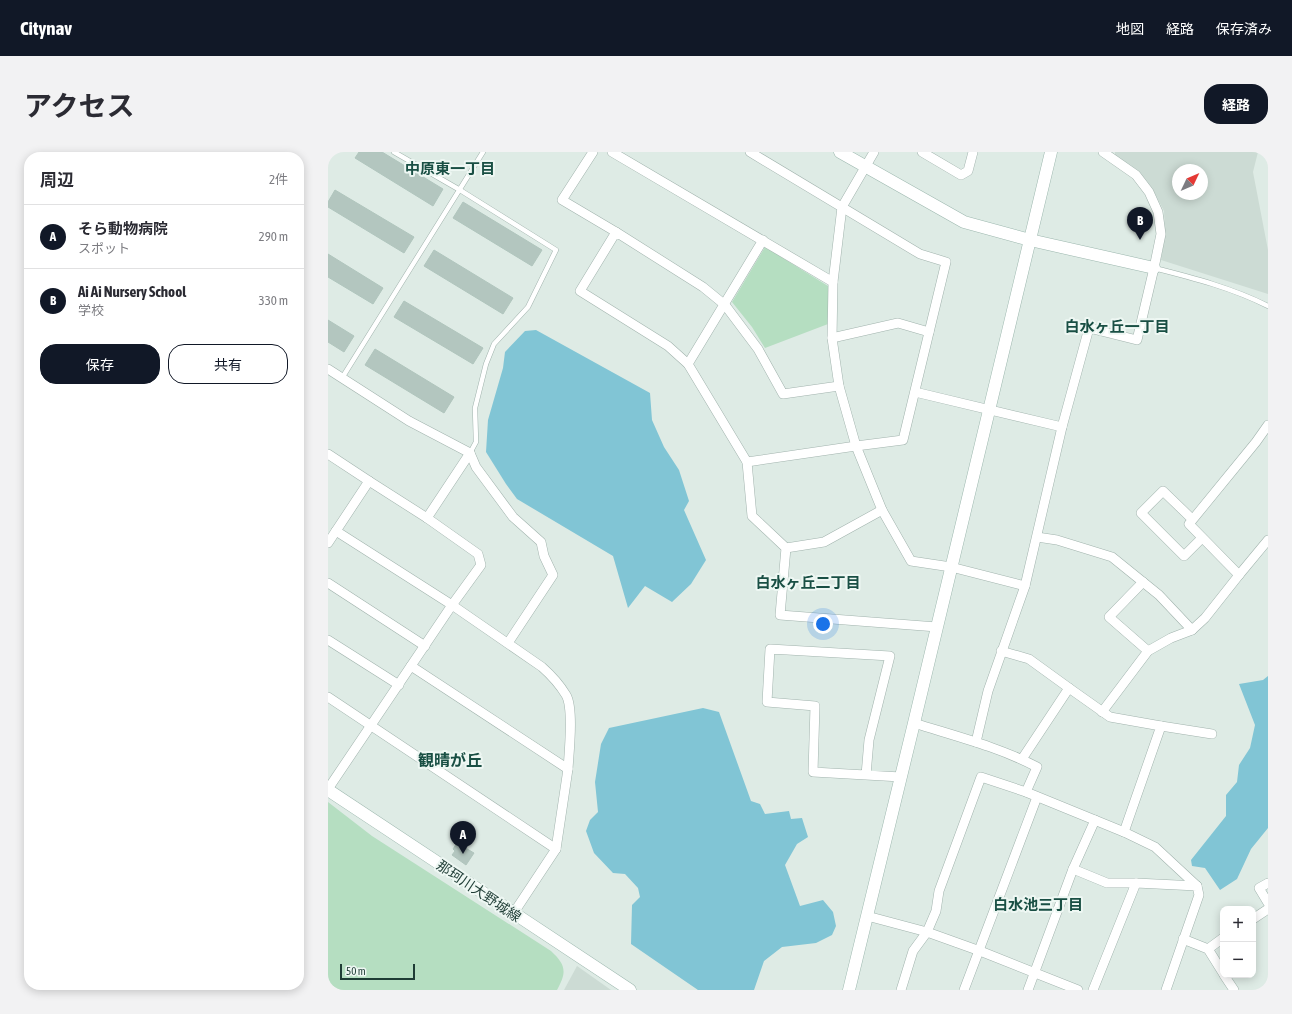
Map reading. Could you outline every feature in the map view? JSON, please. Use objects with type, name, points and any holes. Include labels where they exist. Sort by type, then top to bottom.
[{"type":"street","points":[[593,152],[562,200],[703,287],[725,305],[758,349],[783,394],[839,386]]},
{"type":"street","points":[[612,152],[833,282]]},
{"type":"street","points":[[747,462],[903,440],[946,262],[920,254],[750,152]]},
{"type":"street","points":[[840,152],[964,222],[1030,240],[1154,268]]},
{"type":"street","points":[[874,152],[842,207],[833,282],[832,338],[839,386],[856,446],[882,510],[911,560],[951,567],[1025,586]]},
{"type":"street","points":[[922,152],[961,175],[968,170],[973,152]]},
{"type":"street","points":[[849,990],[1051,152]]},
{"type":"street","points":[[976,742],[988,691],[1025,586],[1062,427],[1089,328],[1137,340],[1154,268],[1161,234],[1158,212],[1149,192],[1136,175],[1104,152]]},
{"type":"street","points":[[616,232],[580,291],[668,346],[688,364],[747,462],[752,516],[786,548]]},
{"type":"street","points":[[688,364],[763,240]]},
{"type":"street","points":[[832,338],[898,323],[929,332]]},
{"type":"street","points":[[328,369],[409,421],[470,452],[476,467],[513,518],[541,542],[544,556],[553,575],[508,643]]},
{"type":"street","points":[[915,392],[1062,427]]},
{"type":"street","points":[[1238,575],[1189,524],[1256,442],[1268,425]]},
{"type":"street","points":[[427,518],[470,452]]},
{"type":"street","points":[[328,454],[427,518],[478,554],[481,565],[452,605],[328,790]]},
{"type":"street","points":[[328,541],[369,481]]},
{"type":"street","points":[[1192,519],[1163,491],[1141,513],[1184,556],[1202,538]]},
{"type":"street","points":[[786,548],[824,542],[882,510]]},
{"type":"street","points":[[336,531],[452,605],[542,667],[552,676],[567,697],[571,720],[568,769],[556,849],[513,914]]},
{"type":"street","points":[[1037,537],[1057,540],[1112,557],[1159,595],[1192,630]]},
{"type":"street","points":[[1102,712],[1148,651],[1171,638],[1192,630],[1205,618],[1238,575],[1268,540]]},
{"type":"street","points":[[786,548],[780,615],[937,627]]},
{"type":"street","points":[[1143,582],[1109,617],[1148,651]]},
{"type":"street","points":[[328,583],[425,646]]},
{"type":"street","points":[[328,640],[398,685]]},
{"type":"street","points":[[866,775],[869,740],[890,656],[770,649],[767,702],[815,706],[813,772],[901,777]]},
{"type":"street","points":[[1001,651],[1029,659],[1110,717],[1212,734]]},
{"type":"street","points":[[411,666],[568,769]]},
{"type":"street","points":[[1022,760],[1069,688]]},
{"type":"street","points":[[328,698],[556,849]]},
{"type":"street","points":[[914,723],[976,742],[1037,767],[1026,792]]},
{"type":"street","points":[[1124,832],[1161,726]]},
{"type":"street","points":[[902,990],[913,951],[927,932],[936,911],[939,891],[981,776],[1026,792],[1095,820],[1155,847],[1197,886],[1199,895],[1166,990]]},
{"type":"street","name":"那珂川大野城線","points":[[328,790],[513,914],[630,990]]},
{"type":"street","points":[[964,990],[1037,797]]},
{"type":"street","points":[[1028,990],[1073,869],[1095,820]]},
{"type":"street","points":[[1073,869],[1106,883],[1197,886]]},
{"type":"street","points":[[1268,882],[1259,888],[1268,903]]},
{"type":"street","points":[[1093,990],[1136,883]]},
{"type":"street","points":[[1256,916],[1268,909]]},
{"type":"street","points":[[867,916],[927,932],[1035,972],[1078,990]]},
{"type":"street","points":[[1183,939],[1208,949],[1220,968]]},
{"type":"street","points":[[1208,949],[1220,940]]},
{"type":"street","points":[[1226,978],[1234,990]]},
{"type":"lane","points":[[394,152],[460,190],[556,250],[528,307],[494,344],[486,364],[475,408],[476,442],[470,452]]},
{"type":"lane","points":[[342,378],[460,190],[482,152]]},
{"type":"lane","points":[[1154,268],[1204,281],[1249,297],[1268,306]]},
{"type":"shaded area","points":[[1115,152],[1258,152],[1253,172],[1268,250],[1268,294],[1161,260],[1165,232],[1164,211],[1152,188],[1141,174],[1115,155]]},
{"type":"shaded area","points":[[577,966],[611,990],[564,990]]},
{"type":"green space","points":[[765,247],[828,286],[828,324],[765,348],[752,327],[732,302]]},
{"type":"green space","points":[[328,802],[372,836],[551,951],[560,960],[563,969],[562,978],[557,990],[328,990]]},
{"type":"water","points":[[536,330],[650,393],[652,420],[664,447],[679,470],[689,501],[684,510],[706,560],[691,584],[672,602],[645,586],[628,608],[613,556],[517,499],[486,452],[488,420],[503,368],[505,352],[525,331]]},
{"type":"water","points":[[1268,676],[1268,828],[1251,849],[1237,879],[1220,890],[1205,868],[1192,866],[1191,860],[1226,816],[1226,795],[1237,782],[1239,765],[1250,748],[1255,725],[1239,684],[1263,680]]},
{"type":"water","points":[[703,708],[719,712],[751,801],[760,804],[765,814],[789,811],[791,819],[802,818],[808,837],[797,844],[785,865],[800,906],[823,900],[833,912],[836,926],[832,935],[816,943],[782,947],[764,961],[754,990],[698,990],[631,944],[632,905],[640,897],[638,888],[625,874],[613,873],[594,853],[586,831],[590,820],[598,812],[595,782],[601,744],[609,728]]},
{"type":"building","points":[[359,152],[382,152],[443,189],[433,206],[355,158]]},
{"type":"building","points":[[335,190],[414,237],[404,253],[328,207],[328,202]]},
{"type":"building","points":[[463,202],[542,250],[532,266],[453,218]]},
{"type":"building","points":[[434,250],[513,298],[503,314],[424,266]]},
{"type":"building","points":[[328,254],[383,288],[373,304],[328,277]]},
{"type":"building","points":[[404,301],[483,348],[473,364],[394,317]]},
{"type":"building","points":[[328,320],[354,336],[344,352],[328,342]]},
{"type":"building","points":[[375,349],[454,397],[444,413],[365,365]]},
{"type":"building","points":[[457,843],[474,853],[466,865],[452,855],[455,851],[453,849]]},
{"type":"place","name":"Ai Ai Nursery School","points":[[1140,240]]},
{"type":"place","name":"そら動物病院","points":[[463,854]]},
{"type":"district","name":"中原東一丁目","points":[[450,168]]},
{"type":"district","name":"白水ヶ丘一丁目","points":[[1117,326]]},
{"type":"district","name":"白水ヶ丘二丁目","points":[[808,582]]},
{"type":"district","name":"観晴が丘","points":[[450,760]]},
{"type":"district","name":"白水池三丁目","points":[[1038,904]]}]
